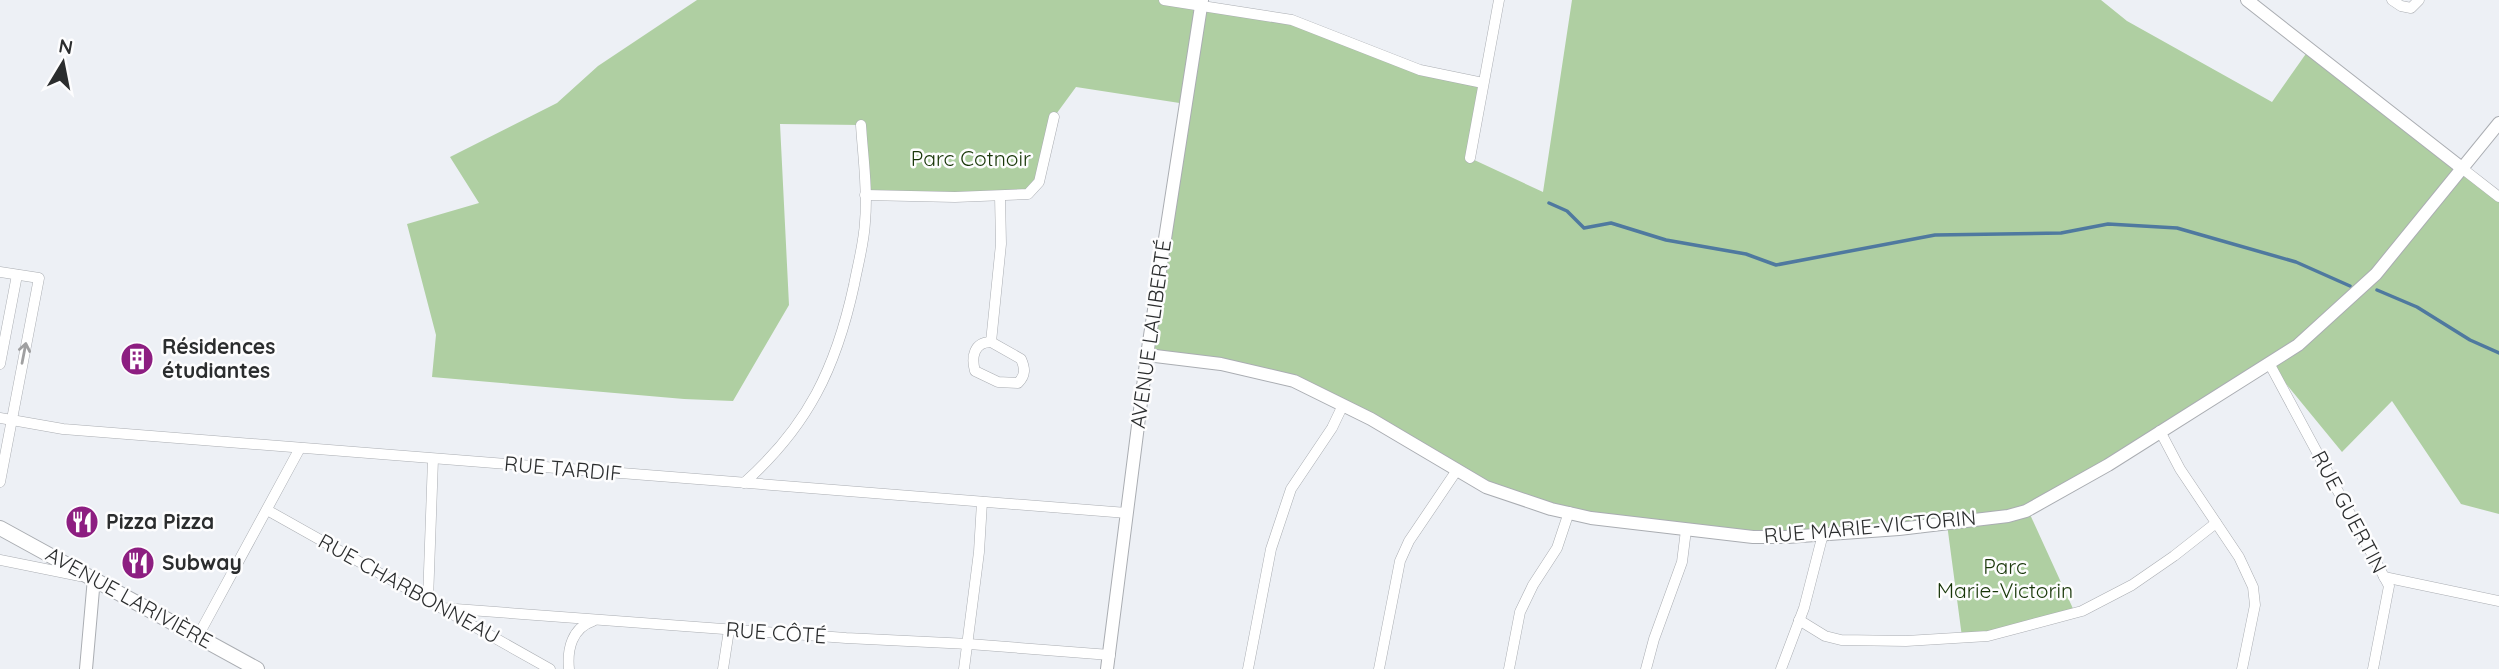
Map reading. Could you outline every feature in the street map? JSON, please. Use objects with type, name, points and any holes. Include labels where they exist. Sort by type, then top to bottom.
[{"type":"main road","name":"AVENUE LARIVIÈRE","points":[[0,528],[257,669]]},
{"type":"street","points":[[1164,0],[1201,3],[1292,20],[1420,70],[1483,83]]},
{"type":"street","points":[[1470,158],[1499,0]]},
{"type":"street","points":[[2248,0],[2499,197]]},
{"type":"street","points":[[2392,0],[2406,8],[2416,5],[2419,0]]},
{"type":"street","name":"AVENUE LALIBERTÉ","points":[[1107,669],[1147,355],[1201,3]]},
{"type":"street","points":[[865,195],[955,198],[1028,194],[1039,182],[1054,117]]},
{"type":"street","name":"RUE MARIE-VICTORIN","points":[[1147,355],[1190,359],[1294,381],[1343,405],[1486,487],[1552,509],[1591,518],[1753,537],[1947,524],[2008,516],[2026,511],[2108,465],[2298,345],[2376,274],[2499,123]]},
{"type":"street","points":[[744,483],[771,459],[795,428],[826,378],[847,316],[866,220],[861,125]]},
{"type":"street","points":[[991,342],[1001,244],[1000,196]]},
{"type":"street","points":[[0,272],[39,278],[5,419],[0,482]]},
{"type":"street","points":[[0,364],[17,275]]},
{"type":"street","points":[[991,342],[1021,359],[1025,370],[1018,383],[998,382],[975,370],[972,359],[978,346],[991,342]]},
{"type":"street","name":"RUE GUERTIN","points":[[2269,363],[2389,586],[2373,669]]},
{"type":"street","points":[[1248,669],[1271,549],[1291,489],[1332,428],[1343,405]]},
{"type":"street","name":"RUE TARDIF","points":[[5,419],[57,429],[1127,513]]},
{"type":"street","points":[[2160,431],[2180,469],[2247,572],[2253,587],[2255,605],[2242,669]]},
{"type":"street","points":[[198,636],[300,448]]},
{"type":"street","points":[[428,600],[433,459]]},
{"type":"street","points":[[1379,669],[1400,561],[1409,541],[1457,470]]},
{"type":"street","points":[[964,669],[969,644],[982,502]]},
{"type":"street","name":"RUE CHARBONNEAU","points":[[267,510],[550,669]]},
{"type":"street","points":[[1509,669],[1520,612],[1532,585],[1557,548],[1569,512]]},
{"type":"street","points":[[1799,620],[1825,636],[1841,640],[1906,641],[1988,636],[2082,611],[2132,584],[2216,523]]},
{"type":"street","points":[[1646,669],[1682,562],[1686,530]]},
{"type":"street","points":[[1781,669],[1814,574],[1823,534]]},
{"type":"street","points":[[0,561],[94,579],[86,669]]},
{"type":"street","points":[[2384,577],[2499,601]]},
{"type":"street","name":"RUE CÔTÉ","points":[[442,608],[729,630],[1110,654]]},
{"type":"street","points":[[569,669],[567,655],[580,627],[600,620]]},
{"type":"street","points":[[723,669],[729,630]]},
{"type":"green space","points":[[697,0],[1164,0],[1274,16],[1386,58],[1483,83],[1470,158],[1543,192],[1572,0],[2101,0],[2127,21],[2272,102],[2310,48],[2499,197],[2499,514],[2461,504],[2392,401],[2342,452],[2269,363],[2028,510],[2075,613],[1962,637],[1947,524],[1787,537],[1591,518],[1486,487],[1294,381],[1147,355],[1186,104],[1076,87],[1054,117],[1039,182],[1028,194],[865,195],[861,125],[780,124],[789,305],[733,401],[432,377],[436,335],[407,224],[479,203],[450,157],[557,103],[598,66]]},
{"type":"waterway","points":[[1549,203],[1567,211],[1584,228],[1611,223],[1666,240],[1746,254],[1776,265],[1935,235],[2061,233],[2108,224],[2177,228],[2296,262],[2350,286]]},
{"type":"waterway","points":[[2377,290],[2417,307],[2470,340],[2499,353]]},
{"type":"place","name":"Résidences étudiantes","points":[[137,359]]},
{"type":"place","name":"Pizza Pizza","points":[[82,522]]},
{"type":"place","name":"Subway","points":[[138,563]]},
{"type":"park label","name":"Parc Cotnoir","points":[[971,159]]},
{"type":"park label","name":"Parc Marie-Victorin","points":[[2005,579]]}]
